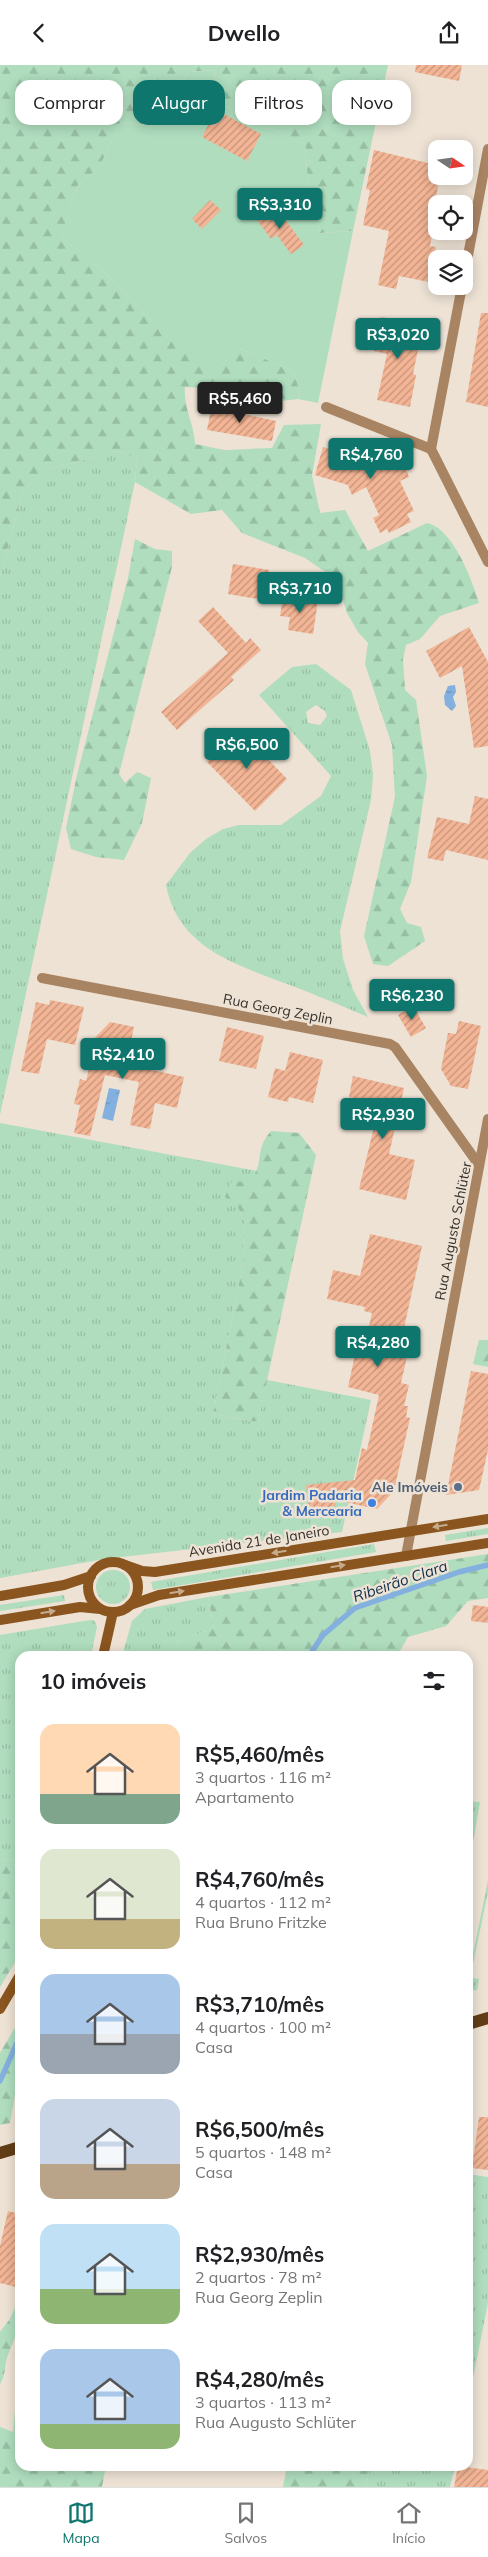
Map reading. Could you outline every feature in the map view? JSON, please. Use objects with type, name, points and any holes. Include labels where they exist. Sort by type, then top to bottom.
[{"type":"main road","name":"Avenida 21 de Janeiro","points":[[125,1565],[142,1571],[155,1572],[488,1519]]},
{"type":"main road","points":[[130,1605],[159,1595],[488,1543]]},
{"type":"main road","points":[[0,1620],[80,1607],[108,1611],[125,1609],[135,1599],[138,1583],[135,1575],[125,1565],[109,1562],[95,1569],[91,1576],[89,1591],[96,1605],[108,1611]]},
{"type":"main road","points":[[0,1596],[64,1585],[91,1576]]},
{"type":"main road","points":[[104,1651],[108,1611]]},
{"type":"main road","points":[[0,2009],[15,1984]]},
{"type":"main road","points":[[473,2022],[488,2018]]},
{"type":"main road","points":[[0,2153],[15,2148]]},
{"type":"street","points":[[469,250],[488,149]]},
{"type":"street","points":[[460,295],[432,449],[488,562]]},
{"type":"street","points":[[326,407],[432,449]]},
{"type":"street","name":"Rua Georg Zeplin","points":[[42,978],[390,1044],[395,1047],[479,1165]]},
{"type":"street","name":"Rua Augusto Schlüter","points":[[406,1555],[488,1119]]},
{"type":"green space","points":[[0,65],[388,65],[385,80],[332,80],[332,125],[375,125],[353,231],[320,233],[308,182],[305,145],[264,125],[322,125],[322,80],[235,80],[235,111],[225,106],[225,80],[215,80],[214,70],[189,72],[183,80],[133,80],[133,124],[123,123],[123,80],[15,80],[15,125],[119,125],[99,168],[78,185],[61,237],[101,269],[151,320],[217,368],[241,349],[294,371],[299,389],[298,399],[256,404],[200,388],[185,387],[195,444],[224,450],[272,448],[284,425],[321,424],[312,475],[320,513],[345,510],[368,551],[427,523],[445,534],[460,556],[472,581],[479,603],[440,616],[420,639],[406,645],[403,659],[405,690],[416,700],[427,776],[411,882],[400,909],[407,923],[421,927],[425,941],[388,966],[373,964],[364,936],[395,797],[392,745],[365,664],[368,643],[358,632],[347,613],[337,580],[305,558],[242,533],[222,510],[191,514],[135,482],[137,458],[117,451],[46,470],[23,491],[0,577]]},
{"type":"green space","points":[[214,70],[215,80],[183,80],[189,72]]},
{"type":"green space","points":[[225,106],[235,111],[235,125],[264,125],[305,145],[308,182],[320,233],[353,231],[318,403],[298,399],[299,389],[294,371],[241,349],[217,368],[200,366],[101,269],[61,237],[78,185],[99,168],[119,125],[123,125],[123,123],[133,125],[225,125]]},
{"type":"green space","points":[[117,451],[137,458],[135,482],[0,1115],[0,577],[23,491],[46,470]]},
{"type":"green space","points":[[135,539],[155,549],[172,551],[172,567],[119,774],[125,783],[137,772],[151,778],[142,823],[124,860],[96,857],[71,849],[66,828],[77,775],[128,578]]},
{"type":"green space","points":[[316,664],[351,690],[370,751],[373,775],[371,800],[340,931],[343,959],[353,990],[368,1017],[250,970],[213,951],[183,925],[173,907],[166,885],[190,853],[206,839],[223,829],[239,825],[281,825],[321,796],[331,776],[259,695],[292,667]],"holes":[[[316,705],[325,711],[327,716],[320,725],[308,723],[306,712]]]},
{"type":"green space","points":[[0,1123],[258,1171],[238,1207],[244,1221],[243,1264],[213,1414],[258,1422],[267,1380],[371,1400],[342,1532],[104,1559],[0,1578]]},
{"type":"green space","points":[[271,1131],[299,1133],[316,1155],[258,1422],[213,1414],[243,1264],[244,1221],[238,1207],[225,1197],[231,1182],[251,1181],[258,1167],[263,1144]]},
{"type":"green space","points":[[479,1340],[488,1340],[488,1367],[473,1364]]},
{"type":"green space","points":[[488,1528],[488,1534],[446,1541],[445,1535]]},
{"type":"green space","points":[[374,1544],[376,1552],[153,1590],[151,1582]]},
{"type":"green space","points":[[488,1554],[488,1598],[468,1601],[446,1626],[408,1637],[400,1651],[175,1651],[178,1641],[214,1628],[208,1597]]},
{"type":"green space","points":[[113,1570],[120,1571],[125,1575],[129,1580],[129,1594],[125,1599],[120,1603],[113,1604],[106,1603],[101,1599],[97,1594],[96,1587],[97,1580],[101,1575],[106,1571]]},
{"type":"green space","points":[[64,1595],[65,1601],[0,1611],[0,1605]]},
{"type":"green space","points":[[208,1597],[214,1628],[178,1641],[175,1651],[123,1651],[132,1621],[145,1609]]},
{"type":"green space","points":[[90,1620],[95,1621],[97,1627],[92,1651],[15,1651],[15,1861],[10,1859],[0,1860],[0,1635]]},
{"type":"green space","points":[[473,1801],[480,1802],[473,1842]]},
{"type":"green space","points":[[10,1859],[15,1861],[15,1962],[0,1987],[0,1860]]},
{"type":"green space","points":[[488,1880],[488,1892],[473,1964],[473,1954]]},
{"type":"green space","points":[[473,1978],[479,1979],[477,1990],[473,1990]]},
{"type":"green space","points":[[15,2028],[15,2094],[10,2123],[0,2125],[0,2053]]},
{"type":"green space","points":[[473,2175],[488,2177],[488,2303],[473,2378]]},
{"type":"green space","points":[[15,2307],[15,2338],[0,2384],[0,2332],[10,2319]]},
{"type":"green space","points":[[15,2410],[15,2471],[105,2471],[102,2487],[0,2487],[0,2427],[13,2432]]},
{"type":"green space","points":[[286,2471],[369,2471],[366,2487],[283,2487]]},
{"type":"green space","points":[[369,2471],[454,2471],[450,2487],[366,2487]]},
{"type":"water","points":[[455,685],[456,692],[453,697],[456,706],[452,711],[445,705],[444,696],[448,686]]},
{"type":"water","points":[[109,1088],[120,1090],[113,1121],[102,1118]]},
{"type":"building","points":[[416,65],[462,65],[459,81],[415,72]]},
{"type":"building","points":[[225,115],[235,120],[235,125],[244,125],[261,134],[247,161],[202,137],[208,125],[225,125]]},
{"type":"building","points":[[374,150],[428,163],[428,185],[438,185],[436,195],[428,195],[428,240],[431,240],[430,246],[436,247],[435,250],[428,250],[428,282],[399,276],[396,289],[378,285],[389,231],[363,225],[370,190],[366,189]]},
{"type":"building","points":[[210,200],[221,210],[202,229],[192,219]]},
{"type":"building","points":[[275,206],[304,245],[291,254],[277,235],[271,239],[257,220]]},
{"type":"building","points":[[481,313],[488,313],[488,407],[466,402]]},
{"type":"building","points":[[381,317],[423,325],[413,374],[416,375],[410,407],[377,400],[387,354],[374,351]]},
{"type":"building","points":[[212,404],[231,408],[230,411],[276,421],[272,441],[207,430]]},
{"type":"building","points":[[348,440],[388,450],[392,458],[397,457],[400,464],[404,463],[409,477],[400,481],[414,511],[407,514],[411,522],[389,533],[387,529],[380,533],[373,518],[379,515],[366,487],[352,495],[348,485],[315,475],[323,447],[345,453]]},
{"type":"building","points":[[233,564],[269,570],[264,600],[228,594]]},
{"type":"building","points":[[283,596],[318,600],[313,634],[288,630],[290,617],[280,616]]},
{"type":"building","points":[[213,607],[246,643],[250,638],[261,650],[231,677],[234,680],[177,730],[161,712],[228,653],[198,621]]},
{"type":"building","points":[[469,627],[488,662],[488,746],[474,748],[462,666],[440,678],[426,651]]},
{"type":"building","points":[[240,730],[287,779],[255,811],[207,762]]},
{"type":"building","points":[[475,796],[488,799],[488,860],[446,850],[443,861],[427,858],[437,817],[469,824]]},
{"type":"building","points":[[50,1000],[84,1007],[75,1045],[47,1039],[39,1074],[21,1071],[36,1002],[49,1005]]},
{"type":"building","points":[[413,1006],[426,1028],[411,1037],[398,1015]]},
{"type":"building","points":[[459,1021],[481,1026],[468,1089],[451,1086],[441,1069],[448,1033],[456,1034]]},
{"type":"building","points":[[110,1022],[134,1027],[131,1041],[135,1047],[110,1061],[184,1077],[177,1108],[155,1103],[150,1129],[130,1125],[139,1082],[105,1075],[90,1136],[74,1133],[80,1105],[74,1104],[80,1079],[86,1081],[94,1049],[86,1047]]},
{"type":"building","points":[[227,1027],[264,1036],[256,1069],[219,1061]]},
{"type":"building","points":[[290,1052],[323,1060],[313,1103],[289,1097],[288,1102],[268,1097],[275,1068],[285,1071]]},
{"type":"building","points":[[353,1076],[404,1088],[389,1154],[415,1160],[406,1200],[359,1189],[374,1127],[366,1125],[371,1102],[349,1097]]},
{"type":"building","points":[[370,1234],[422,1246],[404,1328],[413,1330],[401,1383],[409,1385],[404,1406],[408,1406],[406,1417],[410,1418],[394,1491],[377,1509],[335,1500],[336,1506],[309,1509],[306,1485],[355,1480],[362,1448],[367,1450],[379,1395],[348,1387],[355,1355],[362,1357],[372,1313],[364,1311],[365,1307],[327,1299],[333,1270],[360,1276]]},
{"type":"building","points":[[471,1371],[488,1374],[488,1450],[479,1490],[446,1495]]},
{"type":"building","points":[[473,1605],[488,1607],[488,1623],[471,1621]]},
{"type":"building","points":[[479,2117],[488,2117],[488,2170],[473,2168]]},
{"type":"building","points":[[8,2211],[15,2213],[15,2287],[0,2283],[0,2246]]},
{"type":"building","points":[[473,2468],[488,2470],[488,2487],[454,2487],[457,2471],[473,2471]]},
{"type":"waterway","name":"Ribeirão Clara","points":[[312,1651],[323,1635],[355,1608],[459,1572],[488,1565]]},
{"type":"waterway","name":"Ribeirão Clara","points":[[0,2081],[15,2047]]},
{"type":"place","name":"Ale Imóveis","points":[[458,1487]]},
{"type":"place","name":"Jardim Padaria & Mercearia","points":[[372,1503]]}]
